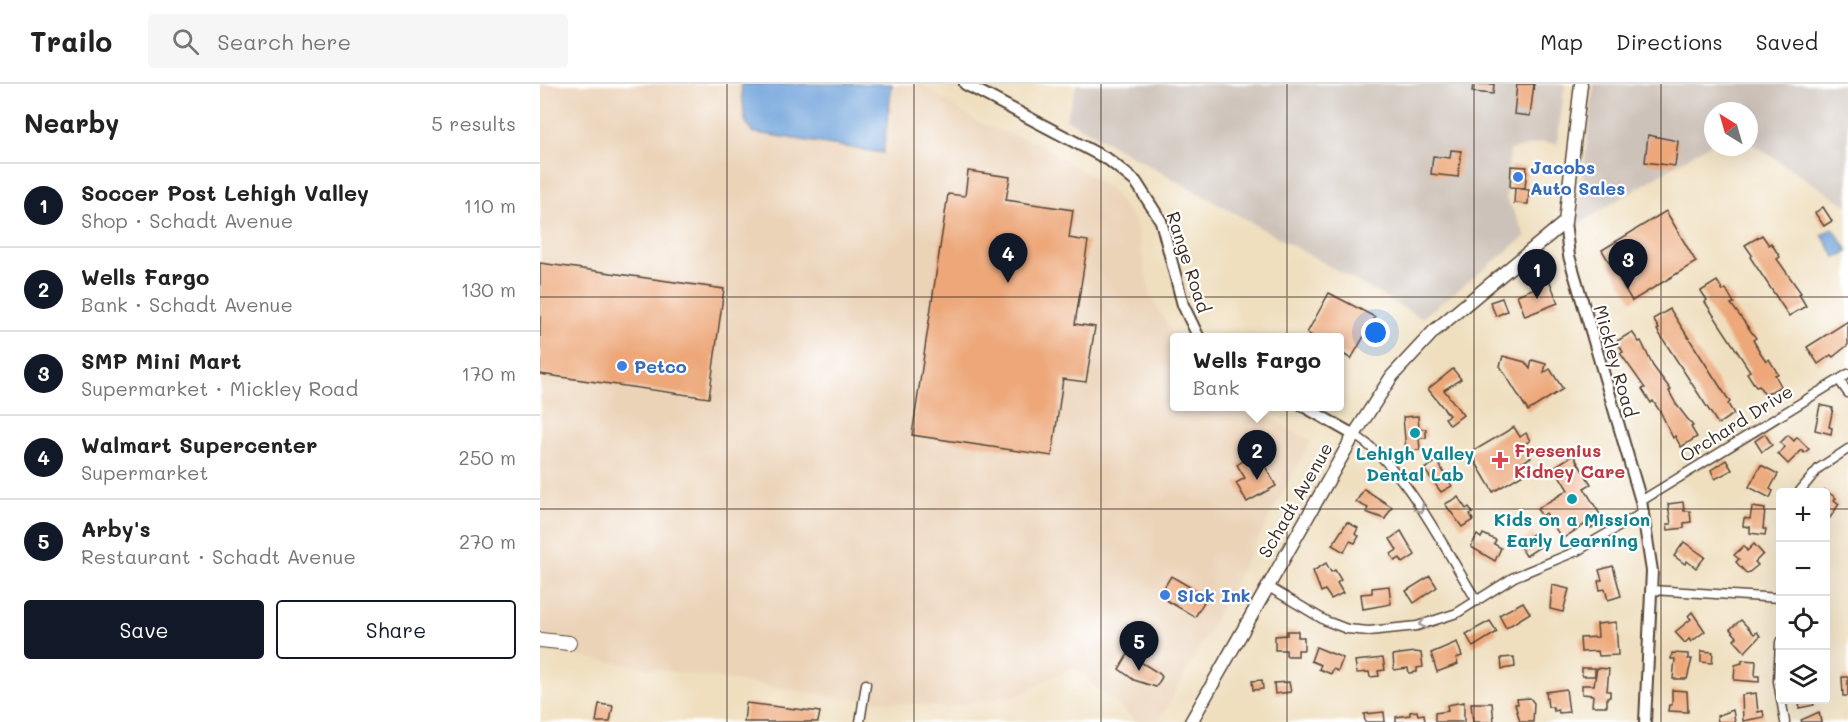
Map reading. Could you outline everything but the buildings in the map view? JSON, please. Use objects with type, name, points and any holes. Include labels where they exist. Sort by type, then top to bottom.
[{"type":"highway","points":[[540,640],[569,643]]},
{"type":"main road","points":[[1565,222],[1581,84]]},
{"type":"main road","name":"Schadt Avenue","points":[[1191,722],[1371,405],[1408,357],[1434,331],[1565,222]]},
{"type":"street","name":"Range Road","points":[[965,84],[1109,160],[1136,182],[1161,221],[1183,305],[1197,333]]},
{"type":"street","name":"Mickley Road","points":[[1565,222],[1569,256],[1642,506],[1649,541],[1653,590],[1645,722]]},
{"type":"street","name":"Orchard Drive","points":[[1267,585],[1326,621],[1358,631],[1428,623],[1457,613],[1514,577],[1576,551],[1848,374]]},
{"type":"street","points":[[1839,380],[1848,393]]},
{"type":"street","points":[[1312,411],[1376,450],[1398,473],[1477,601]]},
{"type":"street","points":[[1802,488],[1819,468],[1848,449]]},
{"type":"street","points":[[1653,590],[1776,598]]},
{"type":"street","points":[[1780,650],[1778,681],[1785,722]]},
{"type":"street","points":[[860,722],[866,684]]},
{"type":"shaded area","points":[[540,84],[921,84],[982,124],[1040,144],[1110,189],[1136,222],[1150,295],[1173,333],[1170,333],[1170,411],[1260,411],[1311,441],[1159,722],[1137,722],[1073,667],[1017,696],[948,707],[844,698],[540,651]]},
{"type":"shaded area","points":[[1077,84],[1565,84],[1557,144],[1543,142],[1510,150],[1506,197],[1526,236],[1422,318],[1066,119]]},
{"type":"shaded area","points":[[1594,84],[1848,84],[1848,206],[1758,148],[1758,102],[1704,102],[1704,147],[1577,225]]},
{"type":"water","points":[[741,84],[892,84],[883,153],[752,132],[745,120]]},
{"type":"water","points":[[1833,228],[1848,251],[1836,258],[1822,235]]},
{"type":"place","name":"Jacobs Auto Sales","points":[[1518,177]]},
{"type":"place","name":"Walmart Supercenter","points":[[1008,283]]},
{"type":"place","name":"SMP Mini Mart","points":[[1628,289]]},
{"type":"place","name":"Soccer Post Lehigh Valley","points":[[1537,299]]},
{"type":"place","name":"Petco","points":[[622,366]]},
{"type":"place","name":"Lehigh Valley Dental Lab","points":[[1415,433]]},
{"type":"place","name":"Fresenius Kidney Care","points":[[1500,460]]},
{"type":"place","name":"Wells Fargo","points":[[1257,480]]},
{"type":"place","name":"Kids on a Mission Early Learning","points":[[1572,499]]},
{"type":"place","name":"Sick Ink","points":[[1165,595]]},
{"type":"place","name":"Arby's","points":[[1139,671]]}]
